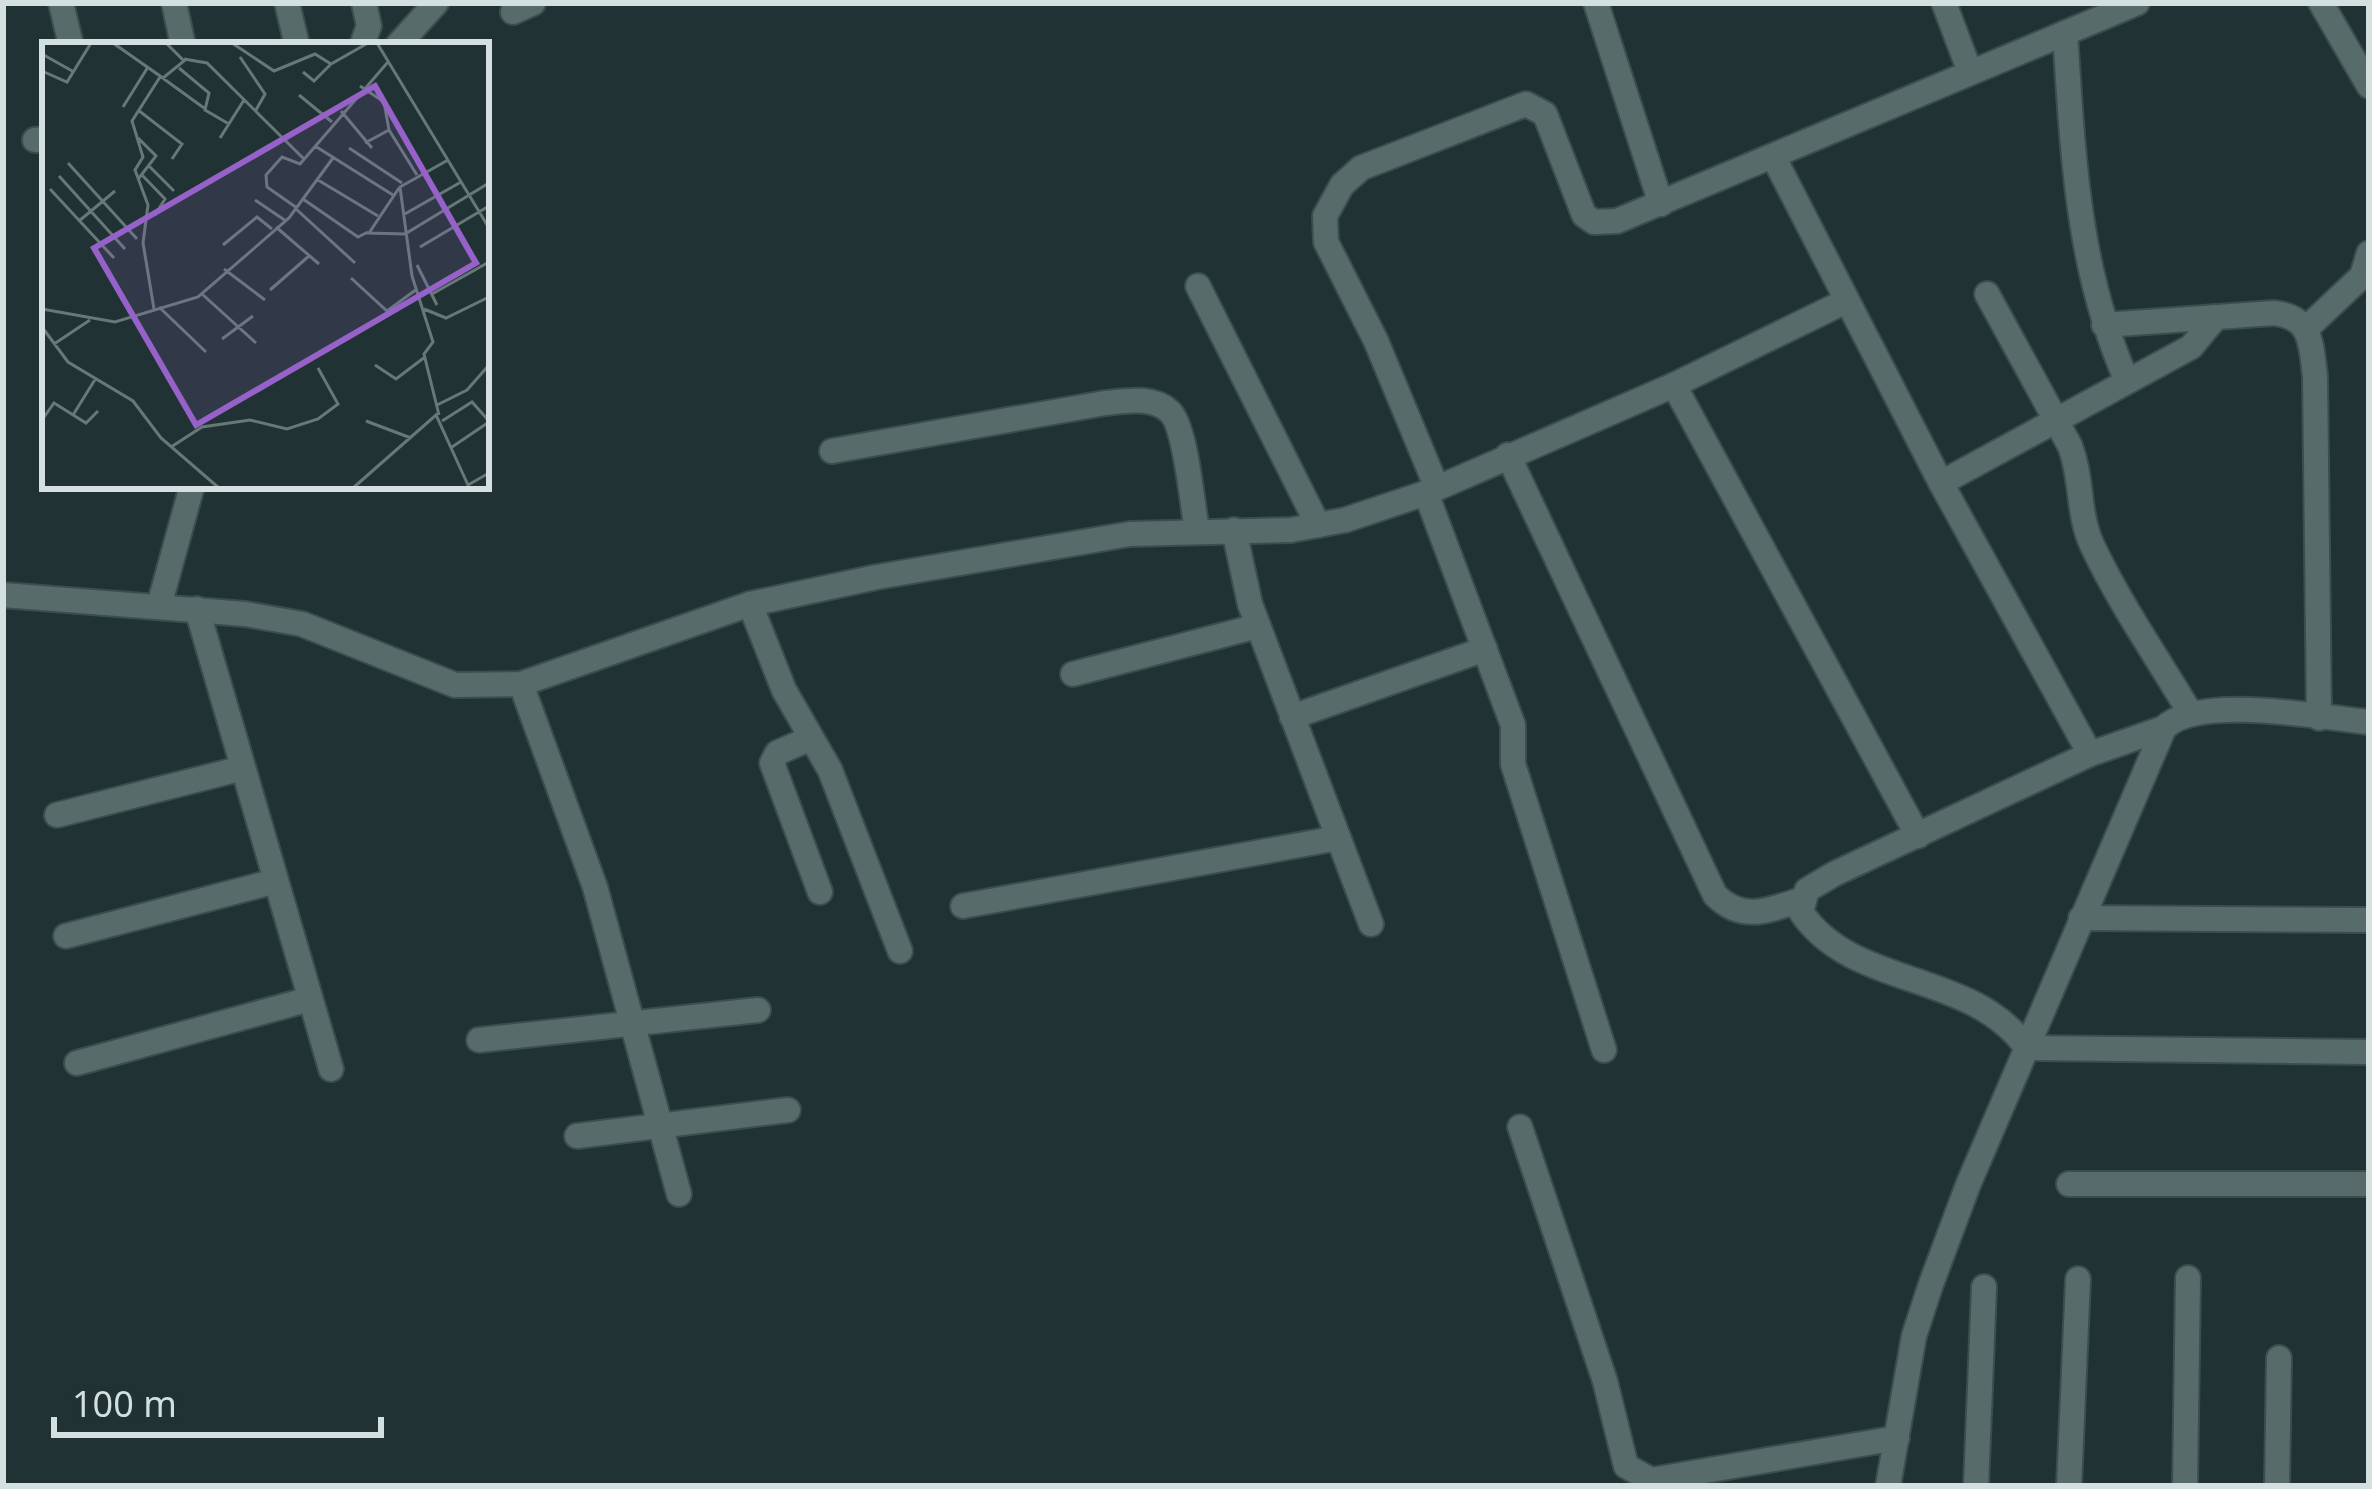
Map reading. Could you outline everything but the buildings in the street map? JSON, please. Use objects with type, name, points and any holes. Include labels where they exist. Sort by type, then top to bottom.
[{"type":"street","points":[[61,3],[70,42]]},
{"type":"street","points":[[174,3],[182,42]]},
{"type":"street","points":[[287,3],[295,42]]},
{"type":"street","points":[[363,42],[369,26],[364,3]]},
{"type":"street","points":[[401,42],[436,3]]},
{"type":"street","points":[[1596,3],[1661,204]]},
{"type":"street","points":[[1944,3],[1970,72]]},
{"type":"street","points":[[1604,1050],[1513,764],[1513,725],[1376,341],[1326,242],[1325,216],[1342,184],[1361,168],[1526,104],[1545,114],[1575,199],[1594,222],[1617,221],[2065,33],[2091,12],[2137,3]]},
{"type":"street","points":[[2320,3],[2369,86]]},
{"type":"street","points":[[2065,33],[2078,219],[2104,325],[2127,381]]},
{"type":"street","points":[[1774,158],[1941,483],[2090,754]]},
{"type":"street","points":[[2307,328],[2362,277],[2369,253]]},
{"type":"street","points":[[1198,286],[1318,525]]},
{"type":"street","points":[[1987,295],[2077,464],[2080,514],[2093,548],[2189,711]]},
{"type":"street","points":[[3,595],[197,609],[302,624],[455,686],[521,684],[750,604],[998,554],[1130,534],[1318,525],[1432,490],[1674,385],[1846,301]]},
{"type":"street","points":[[2104,325],[2289,315],[2307,328],[2316,422],[2319,718]]},
{"type":"street","points":[[1941,483],[2191,347],[2216,317]]},
{"type":"street","points":[[1674,385],[1918,836]]},
{"type":"street","points":[[832,451],[1105,403],[1150,402],[1172,413],[1178,424],[1197,530]]},
{"type":"street","points":[[1508,455],[1715,895],[1736,912],[1752,914],[1800,899],[1834,874],[2090,754],[2164,728],[2189,711],[2369,722]]},
{"type":"street","points":[[159,606],[191,489]]},
{"type":"street","points":[[1234,530],[1258,626],[1371,924]]},
{"type":"street","points":[[750,604],[784,690],[830,770],[900,951]]},
{"type":"street","points":[[197,609],[331,1069]]},
{"type":"street","points":[[1073,674],[1258,626]]},
{"type":"street","points":[[1292,717],[1485,649]]},
{"type":"street","points":[[521,684],[595,887],[679,1194]]},
{"type":"street","points":[[1888,1486],[1926,1301],[2027,1048],[2164,728]]},
{"type":"street","points":[[811,738],[777,753],[772,763],[820,892]]},
{"type":"street","points":[[57,814],[243,768]]},
{"type":"street","points":[[963,906],[1338,838]]},
{"type":"street","points":[[66,936],[276,881]]},
{"type":"street","points":[[1800,899],[1811,927],[1830,942],[1996,1012],[2027,1048],[2369,1052]]},
{"type":"street","points":[[2081,918],[2369,920]]},
{"type":"street","points":[[77,1063],[310,999]]},
{"type":"street","points":[[478,1040],[758,1010]]},
{"type":"street","points":[[577,1136],[788,1110]]},
{"type":"street","points":[[1520,1127],[1605,1381],[1626,1466],[1651,1480],[1897,1438]]},
{"type":"street","points":[[2069,1184],[2369,1184]]},
{"type":"street","points":[[2186,1486],[2188,1278]]},
{"type":"street","points":[[2069,1486],[2078,1280]]},
{"type":"street","points":[[1976,1486],[1984,1287]]},
{"type":"street","points":[[2277,1486],[2278,1358]]}]
